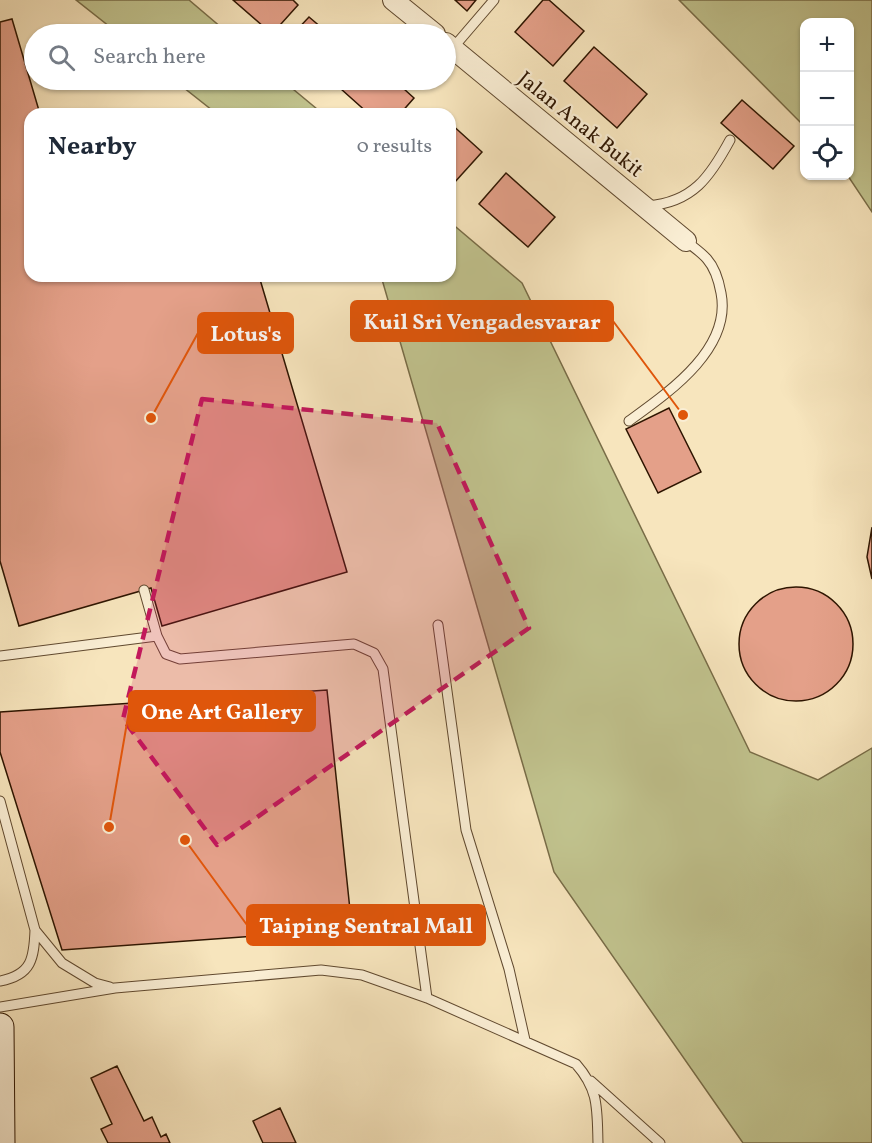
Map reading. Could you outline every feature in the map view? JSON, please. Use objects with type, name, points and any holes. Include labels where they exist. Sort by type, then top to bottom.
[{"type":"main road","points":[[0,1026],[1,1143]]},
{"type":"street","points":[[393,0],[423,24]]},
{"type":"street","name":"Jalan Anak Bukit","points":[[456,52],[686,241]]},
{"type":"lane","points":[[456,39],[494,0]]},
{"type":"lane","points":[[644,207],[666,204],[695,189],[714,170],[730,140]]},
{"type":"lane","points":[[629,421],[678,383],[717,334],[724,307],[719,282],[708,260],[686,241]]},
{"type":"lane","points":[[144,590],[157,636],[165,654],[180,659],[354,644],[374,653],[382,669],[427,998]]},
{"type":"lane","points":[[438,625],[466,830],[509,969],[525,1040]]},
{"type":"lane","points":[[1,653],[157,636]]},
{"type":"lane","points":[[0,801],[35,930],[47,947],[69,968],[95,983],[116,988]]},
{"type":"lane","points":[[0,981],[21,975],[32,962],[35,930]]},
{"type":"lane","points":[[0,1007],[116,988],[321,970],[362,975],[427,998],[576,1064],[590,1080],[660,1143]]},
{"type":"lane","points":[[590,1080],[597,1107],[598,1143]]},
{"type":"highlighted area","points":[[202,399],[437,423],[529,628],[217,845],[123,719]]},
{"type":"green space","points":[[76,0],[189,0],[217,24],[106,24]]},
{"type":"green space","points":[[679,0],[872,0],[872,212],[851,180],[854,180],[854,18],[800,18],[800,122]]},
{"type":"green space","points":[[187,90],[294,90],[316,108],[209,108]]},
{"type":"green space","points":[[456,227],[522,283],[750,752],[818,780],[872,748],[872,1143],[743,1143],[554,872],[383,282],[456,282]]},
{"type":"building","points":[[233,0],[293,0],[298,5],[281,24],[261,24]]},
{"type":"building","points":[[455,0],[476,0],[467,11]]},
{"type":"building","points":[[543,0],[549,0],[584,31],[553,66],[515,32]]},
{"type":"building","points":[[309,17],[317,24],[302,24]]},
{"type":"building","points":[[12,19],[24,60],[24,90],[33,90],[38,108],[24,108],[24,282],[261,282],[347,572],[162,626],[151,588],[19,626],[0,561],[0,22]]},
{"type":"building","points":[[594,47],[647,94],[617,128],[564,81]]},
{"type":"building","points":[[342,90],[405,90],[414,98],[405,108],[362,108]]},
{"type":"building","points":[[742,100],[794,146],[773,169],[721,123]]},
{"type":"building","points":[[456,128],[482,152],[456,181]]},
{"type":"building","points":[[506,173],[555,217],[528,247],[479,204]]},
{"type":"building","points":[[669,408],[701,472],[658,493],[626,429]]},
{"type":"building","points":[[872,527],[872,579],[867,557]]},
{"type":"building","points":[[796,587],[818,592],[836,604],[848,622],[853,644],[848,666],[836,684],[818,696],[796,701],[774,696],[756,684],[744,666],[739,644],[744,622],[756,604],[774,592]]},
{"type":"building","points":[[327,690],[352,929],[62,950],[0,752],[0,712]]},
{"type":"building","points":[[117,1066],[144,1121],[152,1117],[161,1137],[166,1134],[170,1143],[108,1143],[101,1129],[112,1124],[91,1078]]},
{"type":"building","points":[[280,1108],[296,1143],[263,1143],[253,1121]]},
{"type":"place","name":"Kuil Sri Vengadesvarar","points":[[683,415]]},
{"type":"place","name":"Lotus's","points":[[151,418]]},
{"type":"place","name":"One Art Gallery","points":[[109,827]]},
{"type":"place","name":"Taiping Sentral Mall","points":[[185,840]]}]
